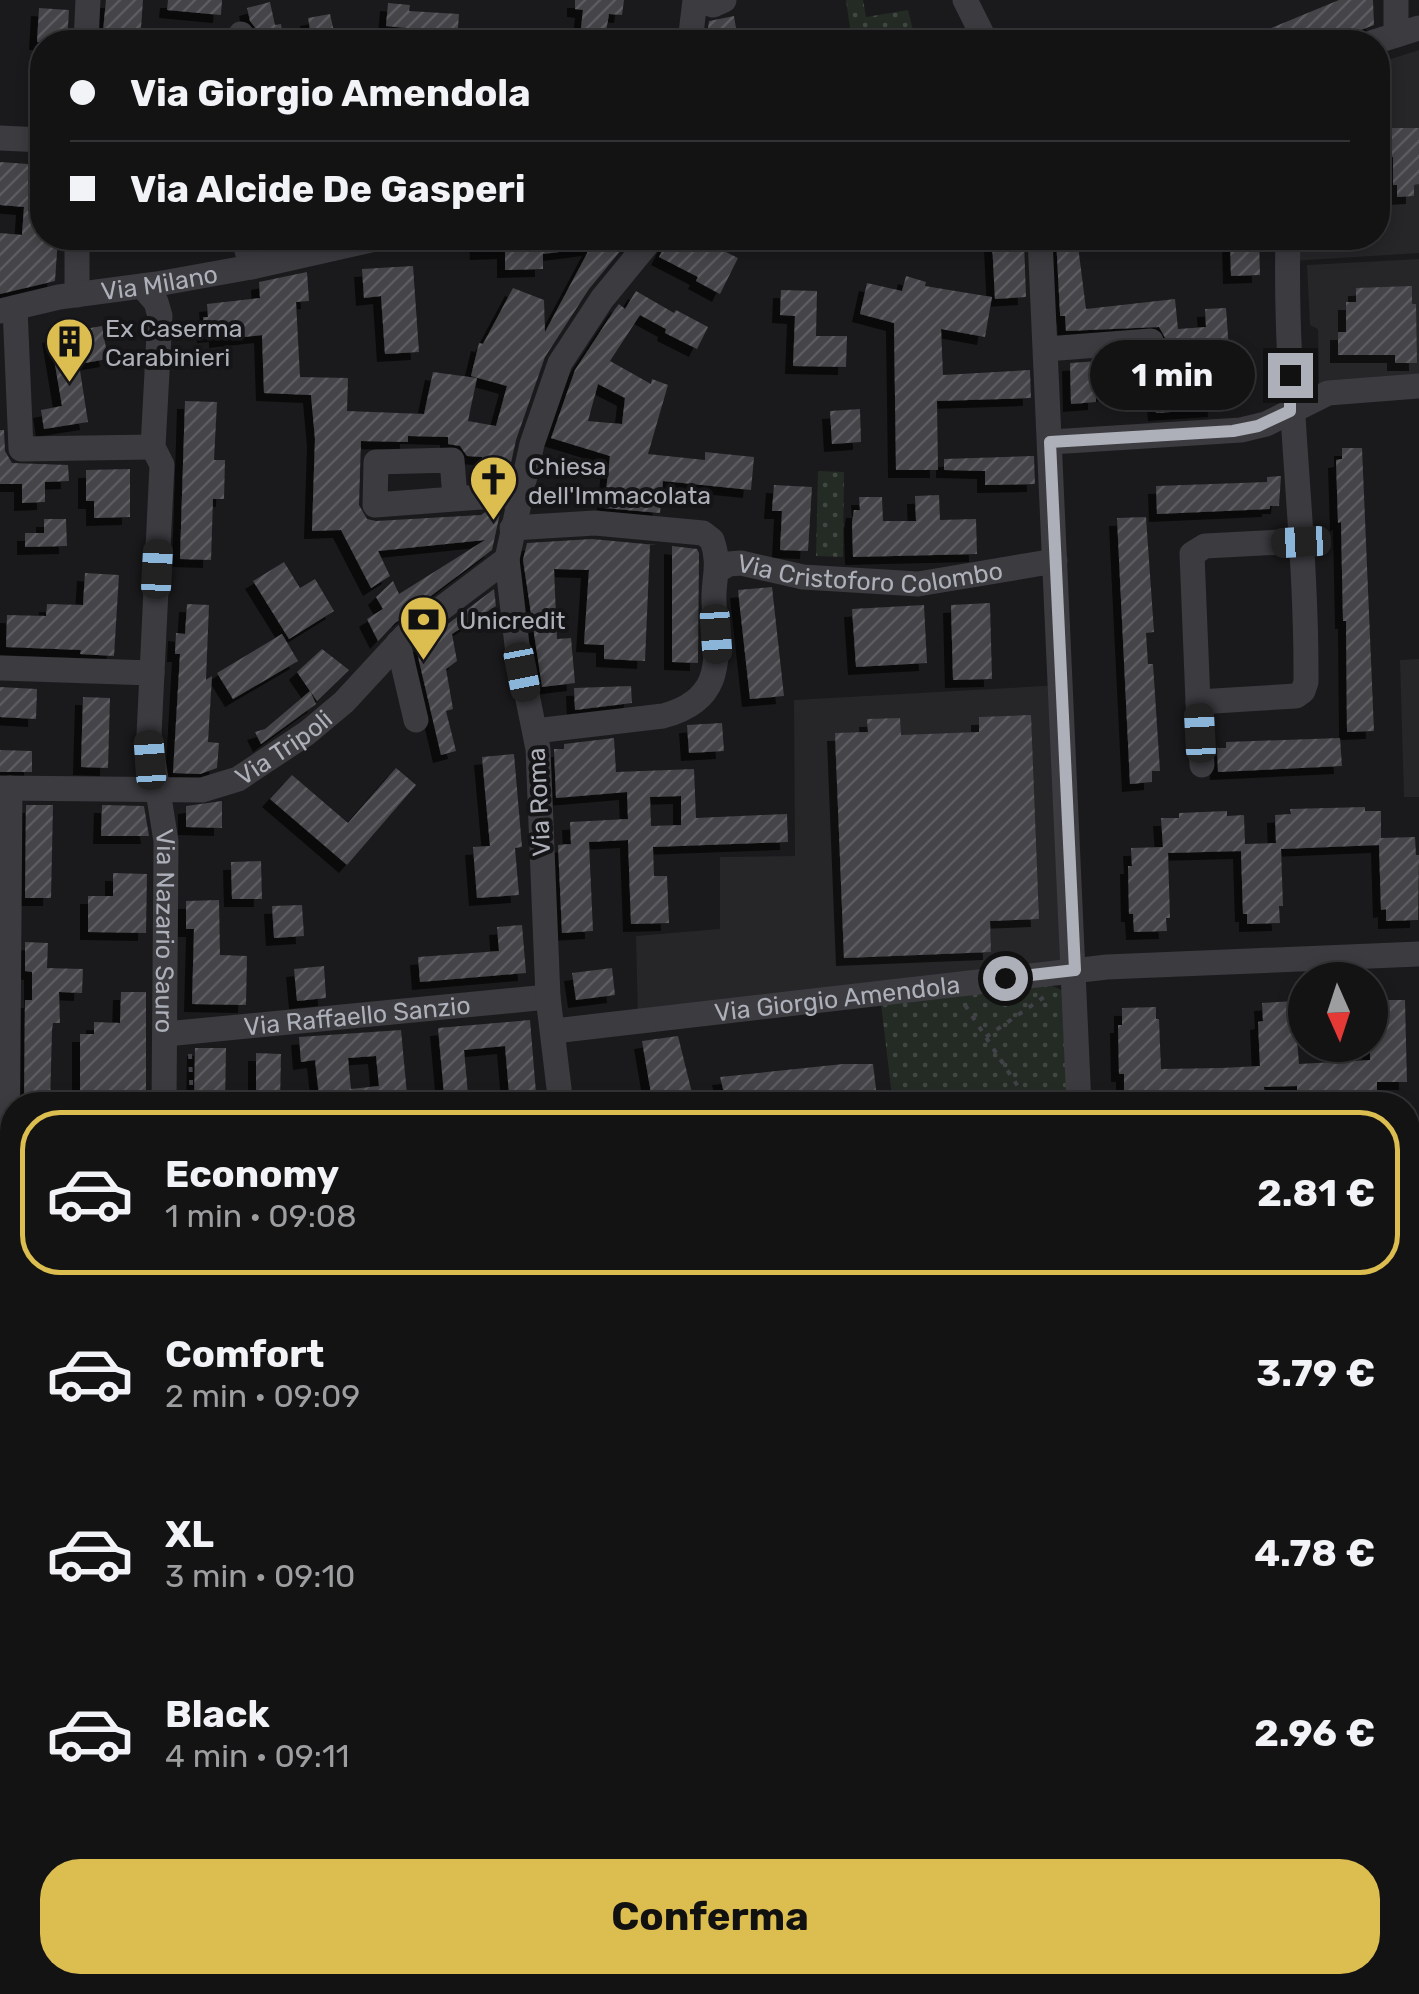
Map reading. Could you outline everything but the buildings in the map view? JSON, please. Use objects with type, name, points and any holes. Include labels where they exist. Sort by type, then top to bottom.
[{"type":"street","points":[[87,30],[88,0]]},
{"type":"street","points":[[692,30],[698,0],[713,4],[724,0]]},
{"type":"street","points":[[965,0],[980,30]]},
{"type":"street","points":[[1396,0],[1396,35]]},
{"type":"street","points":[[0,138],[30,139]]},
{"type":"street","points":[[77,250],[77,295]]},
{"type":"street","points":[[247,250],[251,267]]},
{"type":"street","name":"Via Milano","points":[[8,309],[326,250]]},
{"type":"street","name":"Via Roma","points":[[560,1092],[548,997],[538,750],[517,645],[507,559],[514,496],[560,363],[602,300],[642,250]]},
{"type":"street","points":[[1041,250],[1079,1092]]},
{"type":"street","points":[[1198,702],[1291,697],[1303,690],[1306,678],[1298,452],[1290,411],[1288,250]]},
{"type":"street","name":"Via Nazario Sauro","points":[[142,286],[156,302],[160,316],[154,447],[162,465],[149,735],[166,841],[164,1092]]},
{"type":"street","points":[[8,309],[10,450],[154,447]]},
{"type":"street","points":[[1046,349],[1151,341]]},
{"type":"street","points":[[1050,442],[1241,430],[1266,424],[1314,398],[1342,390],[1419,386]]},
{"type":"street","name":"Via Cristoforo Colombo","points":[[512,528],[595,524],[703,533],[712,540],[718,570],[741,563],[814,578],[918,584],[1055,561]]},
{"type":"street","points":[[1202,765],[1192,554],[1205,546],[1301,542]]},
{"type":"street","name":"Via Tripoli","points":[[5,788],[207,790],[243,776],[325,719],[398,643],[507,559]]},
{"type":"street","points":[[534,731],[663,716],[700,697],[711,683],[716,667],[714,593],[718,570]]},
{"type":"street","points":[[398,643],[416,720]]},
{"type":"street","points":[[0,668],[152,673]]},
{"type":"street","points":[[4,1092],[5,788]]},
{"type":"street","name":"Via Giorgio Amendola","points":[[554,1031],[951,984],[1075,983],[1419,954]]},
{"type":"street","name":"Via Raffaello Sanzio","points":[[166,1034],[548,997]]},
{"type":"path","points":[[986,1037],[1046,996],[1075,983]]},
{"type":"path","points":[[951,984],[1022,1092]]},
{"type":"path","points":[[993,1066],[1002,1061]]},
{"type":"shaded area","points":[[846,0],[863,0],[866,17],[908,10],[913,30],[850,30]]},
{"type":"shaded area","points":[[1419,50],[1419,253],[1292,261],[1292,250],[1390,250],[1390,59]]},
{"type":"shaded area","points":[[1419,259],[1419,378],[1319,383],[1318,329],[1310,325],[1307,265]]},
{"type":"shaded area","points":[[818,471],[844,472],[843,557],[816,556]]},
{"type":"shaded area","points":[[1419,659],[1419,797],[1404,797],[1400,660]]},
{"type":"shaded area","points":[[1061,685],[1075,970],[638,1020],[636,936],[720,929],[720,857],[795,856],[794,700]]},
{"type":"shaded area","points":[[1050,985],[1066,992],[1067,1092],[891,1092],[881,1004]]},
{"type":"tunnel","points":[[481,497],[508,496]]},
{"type":"place","name":"Ex Caserma Carabinieri","points":[[70,384]]},
{"type":"place","name":"Chiesa dell'Immacolata","points":[[493,522]]},
{"type":"place","name":"Unicredit","points":[[424,662]]},
{"type":"route","points":[[1005,978],[1075,970],[1050,442],[1233,431],[1258,426],[1290,411],[1290,375]]}]
